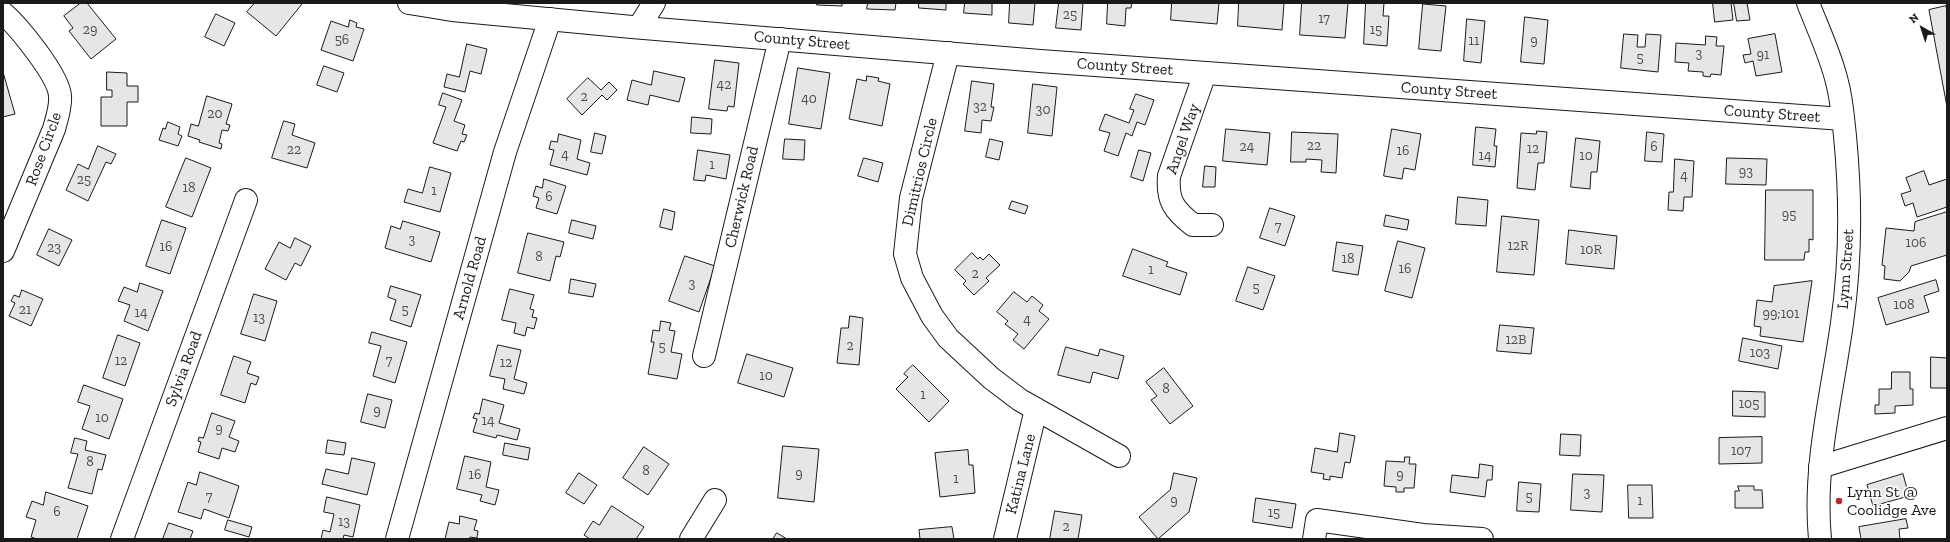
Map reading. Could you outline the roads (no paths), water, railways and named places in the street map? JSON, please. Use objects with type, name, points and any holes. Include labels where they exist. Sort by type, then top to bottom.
[{"type":"street","name":"County Street","points":[[409,3],[452,10],[948,53],[1843,119]]},
{"type":"street","points":[[639,27],[654,3]]},
{"type":"street","name":"Lynn Street","points":[[1808,3],[1837,82],[1843,119],[1848,168],[1849,221],[1847,274],[1842,321],[1824,422],[1820,467],[1820,539]]},
{"type":"street","name":"Rose Circle","points":[[3,14],[15,24],[46,66],[58,84],[60,96],[60,110],[54,129],[3,251]]},
{"type":"street","name":"Arnold Road","points":[[397,539],[505,152],[550,19]]},
{"type":"street","name":"Cherwick Road","points":[[704,356],[780,39]]},
{"type":"street","name":"Dimitrios Circle","points":[[948,53],[911,198],[905,254],[912,278],[921,298],[948,338],[991,378],[1020,400],[1119,456]]},
{"type":"street","name":"Angel Way","points":[[1205,73],[1169,176],[1168,192],[1172,203],[1182,216],[1193,225],[1212,225]]},
{"type":"street","name":"Sylvia Road","points":[[122,539],[246,200]]},
{"type":"street","name":"Katina Lane","points":[[1005,539],[1036,409]]},
{"type":"street","points":[[1820,467],[1947,428]]},
{"type":"street","points":[[691,539],[715,500]]},
{"type":"street","points":[[1315,529],[1482,539]]},
{"type":"place","name":"Lynn St @ Coolidge Ave","points":[[1839,501]]}]
